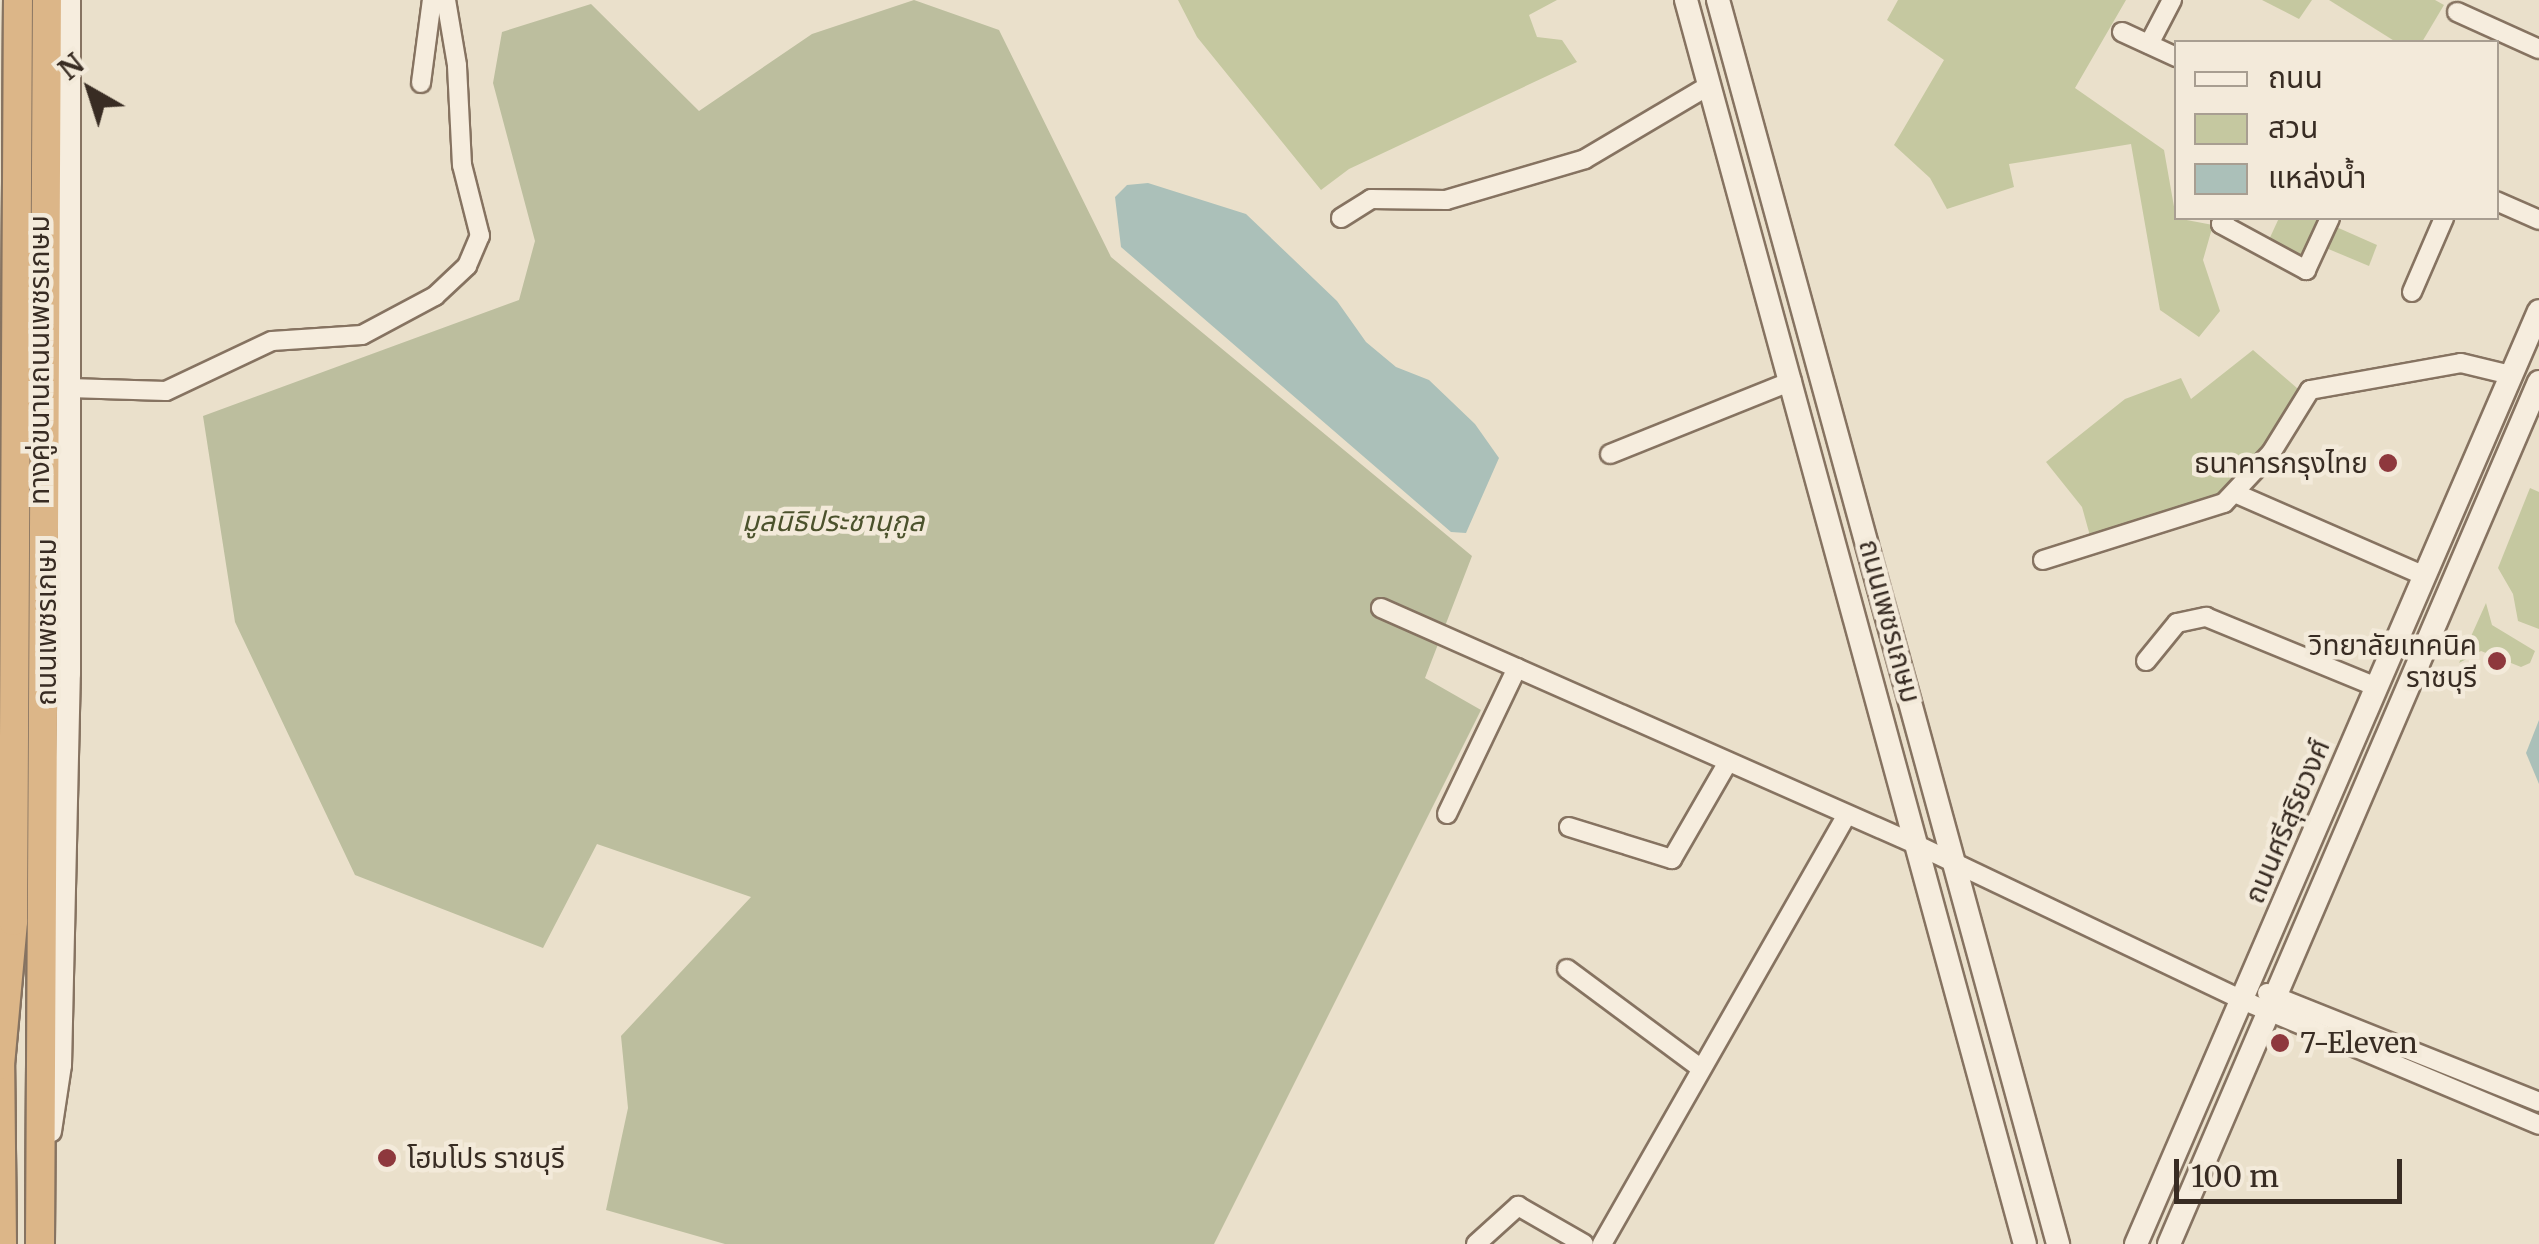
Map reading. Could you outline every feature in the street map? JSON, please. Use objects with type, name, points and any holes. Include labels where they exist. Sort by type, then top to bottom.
[{"type":"highway","name":"ถนนเพชรเกษม","points":[[2,1244],[0,1063],[13,921],[18,0]]},
{"type":"highway","name":"ถนนเพชรเกษม","points":[[40,1244],[48,0]]},
{"type":"main road","name":"ทางคู่ขนานถนนเพชรเกษม","points":[[40,1199],[60,1065],[69,388],[69,0]]},
{"type":"main road","name":"ถนนเพชรเกษม","points":[[1686,0],[2025,1244]]},
{"type":"main road","name":"ถนนเพชรเกษม","points":[[1718,0],[2058,1244]]},
{"type":"main road","name":"ถนนศรีสุริยวงศ์","points":[[2136,1244],[2539,311]]},
{"type":"main road","name":"ถนนศรีสุริยวงศ์","points":[[2169,1244],[2539,382]]},
{"type":"main road","points":[[2500,407],[2524,417]]},
{"type":"street","points":[[421,83],[432,0]]},
{"type":"street","points":[[69,388],[166,391],[272,341],[362,335],[435,296],[467,266],[480,236],[462,165],[446,0]]},
{"type":"street","points":[[2148,44],[2172,0]]},
{"type":"street","points":[[2459,10],[2539,49]]},
{"type":"street","points":[[2122,32],[2174,57]]},
{"type":"street","points":[[1340,218],[1371,199],[1446,200],[1585,159],[1708,86]]},
{"type":"street","points":[[2499,203],[2539,220]]},
{"type":"street","points":[[2223,220],[2221,224],[2306,270],[2329,220]]},
{"type":"street","points":[[2412,292],[2443,220]]},
{"type":"street","points":[[2043,560],[2238,494],[2310,390],[2462,363],[2511,375]]},
{"type":"street","points":[[1610,454],[1792,382]]},
{"type":"street","points":[[2238,494],[2425,576]]},
{"type":"street","points":[[1381,608],[1915,844],[2242,1000],[2271,1001],[2537,1101],[2532,1122],[2271,1001]]},
{"type":"street","points":[[2146,661],[2177,623],[2206,617],[2377,687]]},
{"type":"street","points":[[1447,814],[1517,668]]},
{"type":"street","points":[[1569,827],[1672,859],[1728,762]]},
{"type":"street","points":[[1602,1244],[1699,1066],[1847,815]]},
{"type":"street","points":[[1567,969],[1699,1066]]},
{"type":"street","points":[[1476,1244],[1518,1206],[1584,1244]]},
{"type":"green space","name":"มูลนิธิประชานุกูล","points":[[914,0],[999,30],[1111,257],[1472,556],[1425,678],[1481,710],[1214,1244],[725,1244],[606,1210],[628,1108],[621,1036],[751,897],[597,844],[543,948],[355,875],[235,622],[203,416],[519,300],[535,241],[493,83],[502,32],[591,4],[699,111],[812,34]]},
{"type":"green space","points":[[1178,0],[1557,0],[1529,15],[1537,37],[1562,40],[1577,62],[1349,169],[1321,190],[1197,37]]},
{"type":"green space","points":[[1898,0],[2126,0],[2075,88],[2164,150],[2174,220],[2213,225],[2203,260],[2220,311],[2199,337],[2160,310],[2131,144],[2009,164],[2014,187],[1947,209],[1930,178],[1894,145],[1944,60],[1887,20]]},
{"type":"green space","points":[[2262,0],[2312,0],[2299,19]]},
{"type":"green space","points":[[2329,0],[2435,0],[2444,5],[2423,40],[2393,40]]},
{"type":"green space","points":[[2278,220],[2320,220],[2302,262],[2267,244]]},
{"type":"green space","points":[[2334,226],[2377,245],[2369,266],[2326,248]]},
{"type":"green space","points":[[2253,350],[2305,395],[2237,494],[2092,543],[2082,507],[2046,462],[2125,399],[2181,378],[2191,399]]},
{"type":"green space","points":[[2530,488],[2539,492],[2539,629],[2518,621],[2513,594],[2498,568]]},
{"type":"green space","points":[[2486,603],[2492,625],[2535,651],[2530,663],[2521,667],[2481,651],[2459,663]]},
{"type":"water","points":[[1148,183],[1246,214],[1337,301],[1366,342],[1396,367],[1429,380],[1475,424],[1499,458],[1466,533],[1451,532],[1121,247],[1115,197],[1127,185]]},
{"type":"water","points":[[2539,720],[2539,784],[2526,753]]},
{"type":"place","name":"ธนาคารกรุงไทย","points":[[2388,463]]},
{"type":"place","name":"วิทยาลัยเทคนิค ราชบุรี","points":[[2497,661]]},
{"type":"place","name":"7-Eleven","points":[[2280,1043]]},
{"type":"place","name":"โฮมโปร ราชบุรี","points":[[387,1158]]}]
